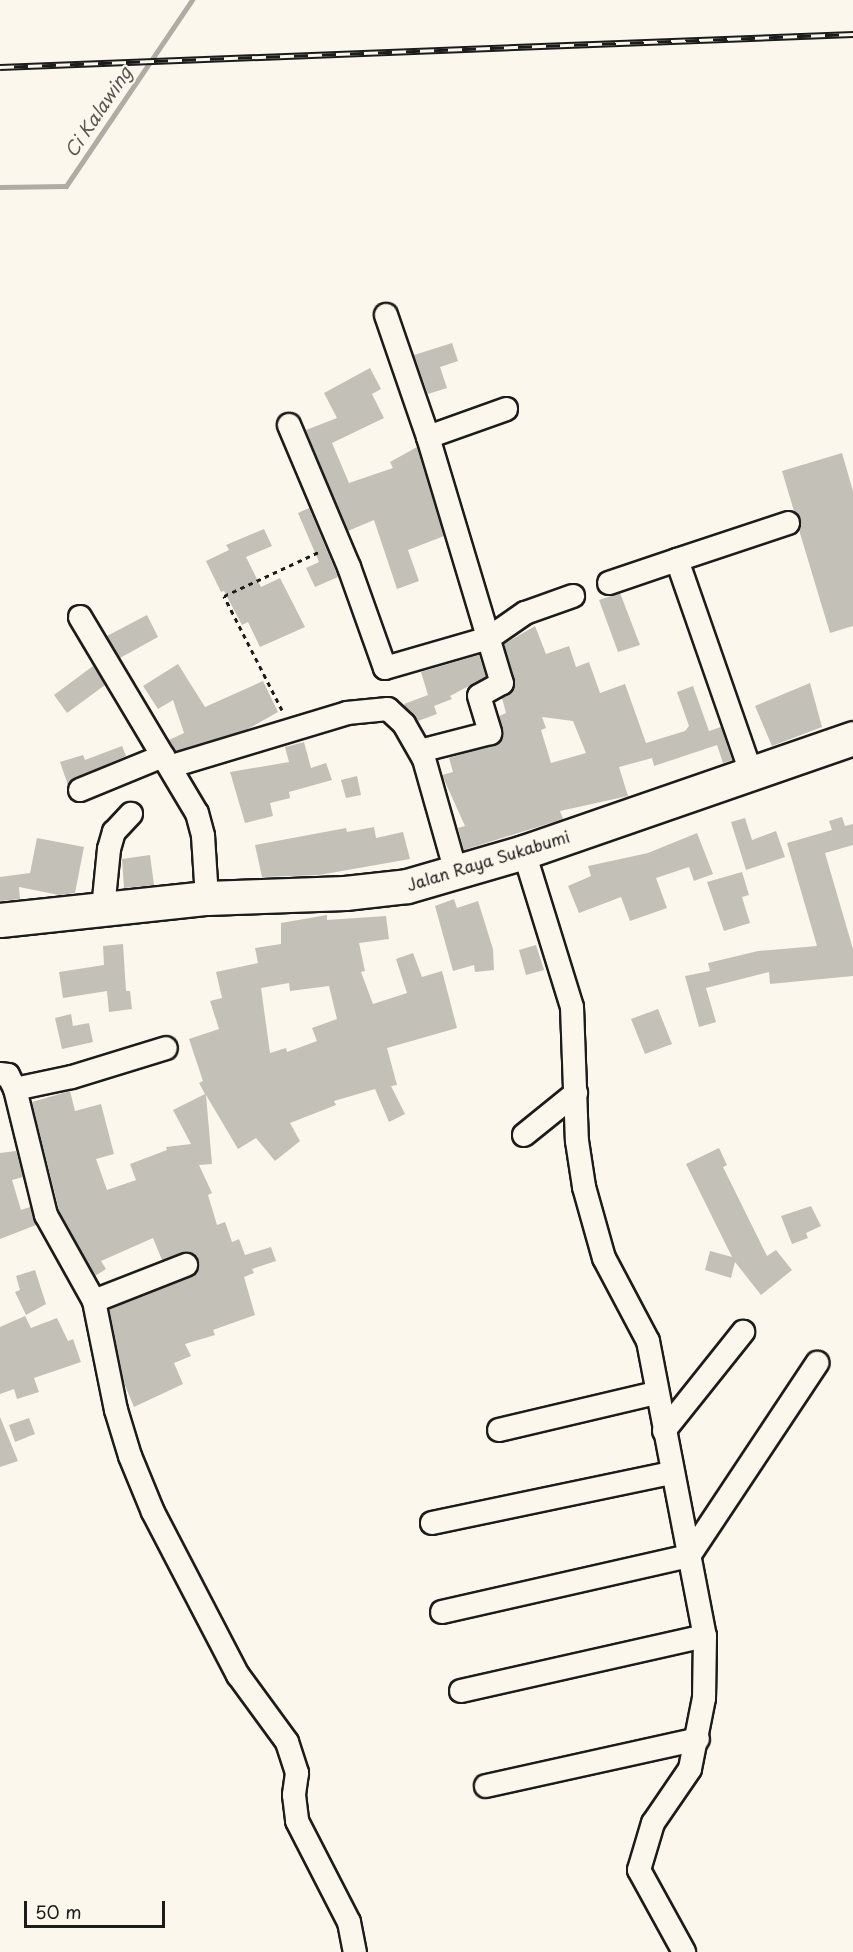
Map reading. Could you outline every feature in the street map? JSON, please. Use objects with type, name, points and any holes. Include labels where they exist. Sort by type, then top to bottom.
[{"type":"highway","name":"Jalan Raya Sukabumi","points":[[0,920],[207,898],[376,890],[456,872],[524,852],[752,775],[853,738]]},
{"type":"street","points":[[386,315],[428,437],[502,683],[479,696],[490,733],[420,751]]},
{"type":"street","points":[[428,437],[506,409]]},
{"type":"street","points":[[289,425],[339,543],[385,668],[407,665],[489,638],[525,613],[573,596]]},
{"type":"street","points":[[609,583],[788,524]]},
{"type":"street","points":[[677,560],[752,775]]},
{"type":"street","points":[[80,616],[168,761],[201,824],[207,898]]},
{"type":"street","points":[[80,790],[168,761],[347,713],[388,709],[404,724],[420,751],[456,872]]},
{"type":"street","points":[[103,909],[109,849],[118,827],[131,814]]},
{"type":"street","points":[[524,852],[572,1007],[584,1187],[604,1258],[642,1325],[705,1636],[706,1680],[698,1738],[690,1769],[653,1823],[639,1870],[684,1952]]},
{"type":"street","points":[[166,1048],[72,1077],[8,1081],[46,1215],[94,1301],[116,1410],[130,1456],[153,1512],[238,1675],[287,1742],[297,1773],[294,1795],[297,1821],[349,1922],[355,1952]]},
{"type":"street","points":[[524,1135],[576,1093]]},
{"type":"street","points":[[94,1301],[186,1265]]},
{"type":"street","points":[[664,1431],[743,1332]]},
{"type":"street","points":[[442,1612],[688,1556],[817,1363]]},
{"type":"street","points":[[499,1430],[656,1393]]},
{"type":"street","points":[[432,1523],[671,1473]]},
{"type":"street","points":[[461,1691],[705,1636]]},
{"type":"street","points":[[486,1786],[698,1738]]},
{"type":"path","points":[[291,728],[224,596],[339,543]]},
{"type":"building","points":[[452,343],[458,361],[440,367],[447,388],[428,394],[414,355]]},
{"type":"building","points":[[370,368],[381,389],[372,394],[384,418],[332,443],[349,483],[393,468],[390,462],[417,447],[444,536],[408,550],[419,581],[397,589],[374,520],[348,531],[306,430],[337,418],[324,393]]},
{"type":"building","points":[[842,453],[853,491],[853,626],[830,633],[799,530],[801,519],[794,511],[782,471]]},
{"type":"building","points":[[309,508],[338,577],[315,587],[306,568],[319,562],[298,513]]},
{"type":"building","points":[[264,529],[272,546],[246,557],[261,587],[280,578],[305,627],[260,647],[248,622],[242,625],[224,591],[221,592],[206,561],[229,550],[226,545]]},
{"type":"building","points":[[620,593],[640,645],[618,652],[599,600]]},
{"type":"building","points":[[147,615],[158,637],[120,658],[107,636]]},
{"type":"building","points":[[535,626],[546,654],[569,646],[576,667],[589,662],[600,693],[625,684],[646,743],[685,731],[689,726],[677,692],[693,686],[709,731],[721,727],[732,760],[723,763],[717,745],[654,766],[652,758],[619,767],[628,796],[560,811],[563,819],[464,850],[458,828],[465,826],[442,775],[453,772],[449,758],[500,742],[503,730],[499,716],[506,713],[502,698],[515,685],[504,644]],"holes":[[[542,717],[573,721],[586,753],[551,763],[541,730],[546,728]]]},
{"type":"building","points":[[479,655],[486,677],[450,696],[452,699],[434,706],[437,714],[418,721],[405,707],[404,704],[428,695],[421,672]]},
{"type":"building","points":[[178,664],[205,707],[263,681],[278,712],[246,730],[176,751],[169,740],[184,733],[173,700],[158,709],[143,686]]},
{"type":"building","points":[[93,666],[105,685],[67,713],[54,695]]},
{"type":"building","points":[[810,683],[822,727],[772,746],[755,706]]},
{"type":"building","points":[[304,742],[311,768],[326,763],[332,780],[289,792],[290,798],[270,803],[273,816],[245,823],[230,772],[289,762],[285,747]]},
{"type":"building","points":[[122,746],[126,756],[75,778],[68,785],[60,762],[83,755],[85,760]]},
{"type":"building","points":[[357,776],[361,795],[346,798],[341,780]]},
{"type":"building","points":[[842,817],[845,826],[853,824],[853,845],[825,853],[853,949],[853,976],[770,984],[769,972],[706,988],[716,1022],[699,1027],[685,976],[710,971],[708,963],[758,951],[817,946],[787,843],[832,830],[829,821]]},
{"type":"building","points":[[745,818],[752,840],[776,831],[785,857],[746,870],[731,822]]},
{"type":"building","points":[[374,827],[376,838],[403,832],[410,859],[319,875],[262,877],[255,845],[346,828],[347,832]]},
{"type":"building","points":[[697,833],[713,874],[694,881],[689,867],[656,878],[667,908],[630,921],[621,897],[579,913],[568,886],[591,876],[588,866],[648,853]]},
{"type":"building","points":[[37,838],[84,847],[75,893],[59,895],[19,887],[20,899],[0,901],[0,877],[30,873]]},
{"type":"building","points":[[150,855],[154,885],[124,888],[122,859]]},
{"type":"building","points":[[742,872],[749,895],[742,897],[750,923],[724,931],[707,882]]},
{"type":"building","points":[[454,899],[457,908],[478,901],[493,949],[494,970],[475,972],[474,965],[453,971],[435,906]]},
{"type":"building","points":[[327,915],[327,920],[386,916],[389,939],[359,943],[365,971],[361,972],[373,1004],[407,993],[396,959],[413,953],[422,977],[442,971],[457,1028],[387,1048],[397,1085],[391,1086],[405,1114],[389,1122],[375,1089],[334,1101],[336,1105],[290,1123],[300,1141],[275,1161],[256,1138],[238,1149],[206,1095],[212,1164],[199,1165],[212,1193],[208,1195],[217,1225],[225,1222],[232,1242],[239,1239],[245,1255],[271,1247],[276,1261],[252,1269],[254,1273],[244,1277],[255,1315],[213,1330],[215,1335],[185,1344],[191,1356],[174,1363],[183,1384],[134,1407],[124,1383],[109,1309],[191,1277],[199,1268],[199,1261],[187,1252],[162,1260],[153,1238],[101,1261],[106,1269],[95,1276],[59,1210],[32,1102],[70,1091],[75,1111],[101,1104],[114,1154],[96,1159],[107,1190],[136,1180],[130,1164],[167,1150],[166,1147],[191,1144],[173,1110],[205,1094],[199,1083],[203,1081],[189,1039],[219,1029],[210,1001],[222,998],[216,972],[258,963],[255,948],[281,944],[281,923]],"holes":[[[289,983],[290,991],[329,986],[337,1019],[312,1028],[317,1041],[287,1052],[286,1048],[270,1053],[261,988]]]},
{"type":"building","points":[[123,944],[126,991],[130,991],[132,1009],[109,1012],[107,991],[63,998],[59,972],[104,965],[103,946]]},
{"type":"building","points":[[536,945],[544,970],[526,975],[519,950]]},
{"type":"building","points":[[658,1009],[672,1044],[645,1054],[631,1019]]},
{"type":"building","points":[[71,1014],[73,1026],[89,1023],[93,1042],[62,1049],[55,1018]]},
{"type":"building","points":[[719,1148],[727,1165],[723,1167],[767,1256],[776,1250],[792,1270],[761,1295],[735,1262],[731,1278],[705,1270],[710,1251],[732,1257],[686,1164]]},
{"type":"building","points":[[16,1151],[23,1177],[12,1180],[21,1210],[30,1207],[36,1225],[0,1239],[0,1153]]},
{"type":"building","points":[[811,1206],[821,1226],[806,1233],[808,1238],[792,1244],[781,1216]]},
{"type":"building","points":[[35,1270],[46,1304],[26,1315],[15,1292],[20,1290],[16,1276]]},
{"type":"building","points":[[25,1316],[31,1328],[57,1318],[68,1341],[73,1339],[81,1362],[34,1378],[39,1392],[17,1399],[14,1389],[0,1394],[0,1327]]},
{"type":"building","points":[[0,1417],[18,1461],[0,1467]]},
{"type":"building","points":[[29,1418],[35,1434],[15,1442],[9,1425]]},
{"type":"waterway","name":"Ci Kalawing","points":[[0,187],[66,186],[192,0]]},
{"type":"railway","points":[[0,67],[853,34]]}]
